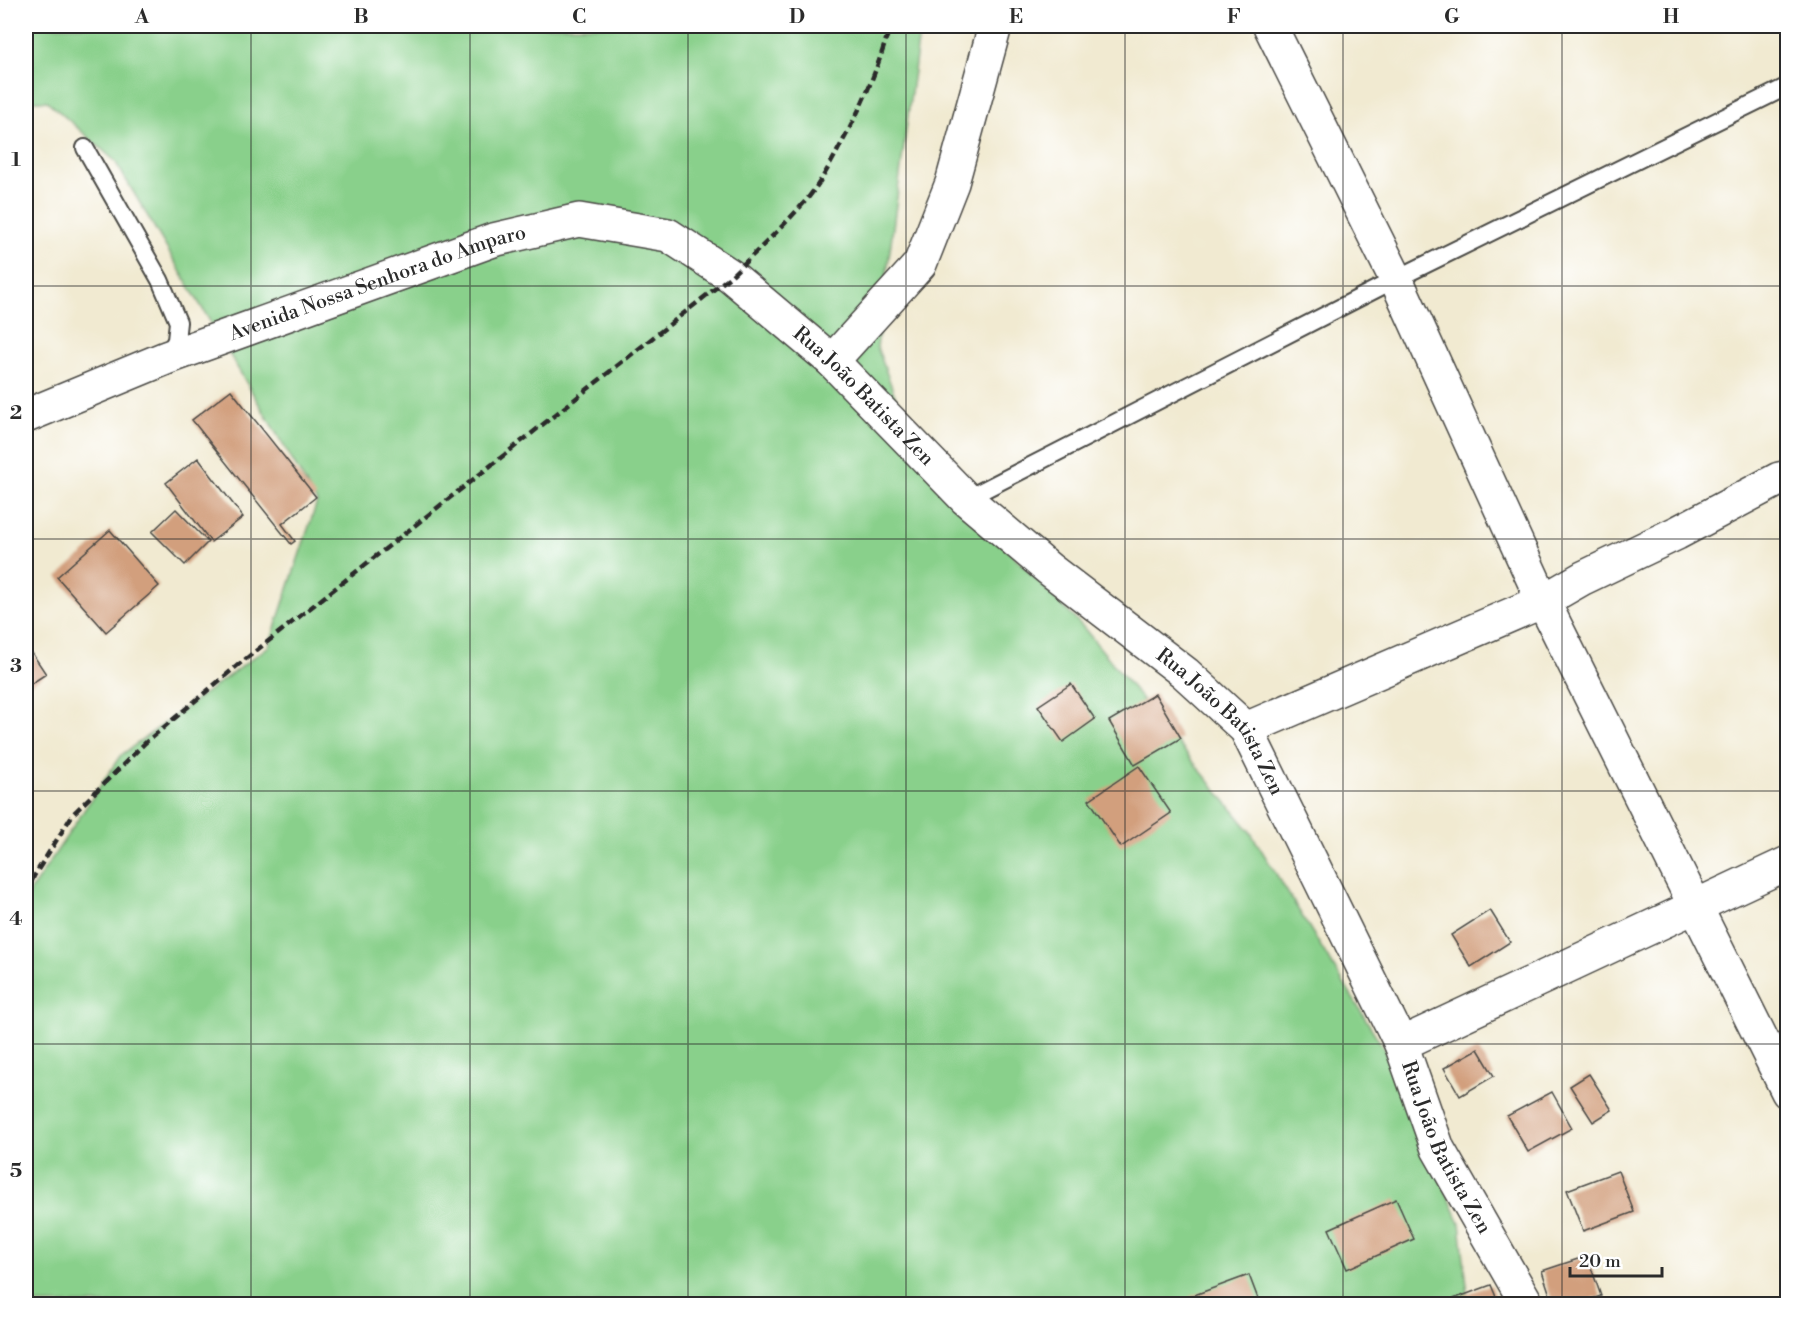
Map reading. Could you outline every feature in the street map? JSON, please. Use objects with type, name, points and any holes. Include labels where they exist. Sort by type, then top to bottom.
[{"type":"street","points":[[832,361],[920,264],[952,183],[995,26]]},
{"type":"street","points":[[1270,26],[1396,279],[1543,601],[1788,1092]]},
{"type":"street","name":"Avenida Nossa Senhora do Amparo","points":[[26,416],[166,358],[493,240],[579,220],[668,235],[731,276]]},
{"type":"street","name":"Rua João Batista Zen","points":[[731,276],[832,361],[966,499],[1049,569],[1185,673],[1246,729],[1401,1044],[1438,1149],[1527,1305]]},
{"type":"street","points":[[1246,729],[1543,601],[1583,578],[1677,533],[1779,479],[1788,477]]},
{"type":"street","points":[[1401,1044],[1788,863]]},
{"type":"lane","points":[[966,499],[1396,279],[1788,86]]},
{"type":"lane","points":[[86,148],[160,280],[178,322],[176,340],[166,358]]},
{"type":"green space","points":[[26,26],[920,26],[877,347],[918,458],[1083,627],[1249,830],[1383,1047],[1460,1223],[1469,1304],[26,1304],[26,903],[31,890],[120,756],[269,646],[317,502],[115,161],[47,101],[26,101]]},
{"type":"building","points":[[231,390],[316,497],[282,524],[295,541],[291,544],[192,420]]},
{"type":"building","points":[[198,458],[243,517],[211,542],[166,483]]},
{"type":"building","points":[[176,509],[208,542],[185,565],[152,532]]},
{"type":"building","points":[[110,530],[159,586],[106,632],[57,577]]},
{"type":"building","points":[[26,644],[46,674],[26,687]]},
{"type":"building","points":[[1071,684],[1095,719],[1063,742],[1038,706]]},
{"type":"building","points":[[1155,694],[1181,738],[1135,765],[1109,721]]},
{"type":"building","points":[[1139,766],[1171,813],[1121,847],[1089,800]]},
{"type":"building","points":[[1490,910],[1510,942],[1471,967],[1451,935]]},
{"type":"building","points":[[1478,1049],[1494,1076],[1460,1096],[1444,1068]]},
{"type":"building","points":[[1589,1074],[1612,1110],[1593,1122],[1570,1086]]},
{"type":"building","points":[[1552,1092],[1572,1128],[1528,1152],[1507,1116]]},
{"type":"building","points":[[1618,1171],[1634,1212],[1583,1231],[1567,1190]]},
{"type":"building","points":[[1396,1199],[1414,1239],[1347,1269],[1329,1229]]},
{"type":"building","points":[[1587,1256],[1601,1296],[1577,1304],[1553,1304],[1542,1271]]},
{"type":"building","points":[[1249,1275],[1260,1304],[1191,1304],[1189,1297]]},
{"type":"building","points":[[1491,1285],[1499,1304],[1440,1304]]},
{"type":"railway","points":[[26,894],[34,876],[73,814],[145,743],[238,665],[731,276],[780,228],[812,192],[836,154],[855,119],[880,58],[890,26]]}]
